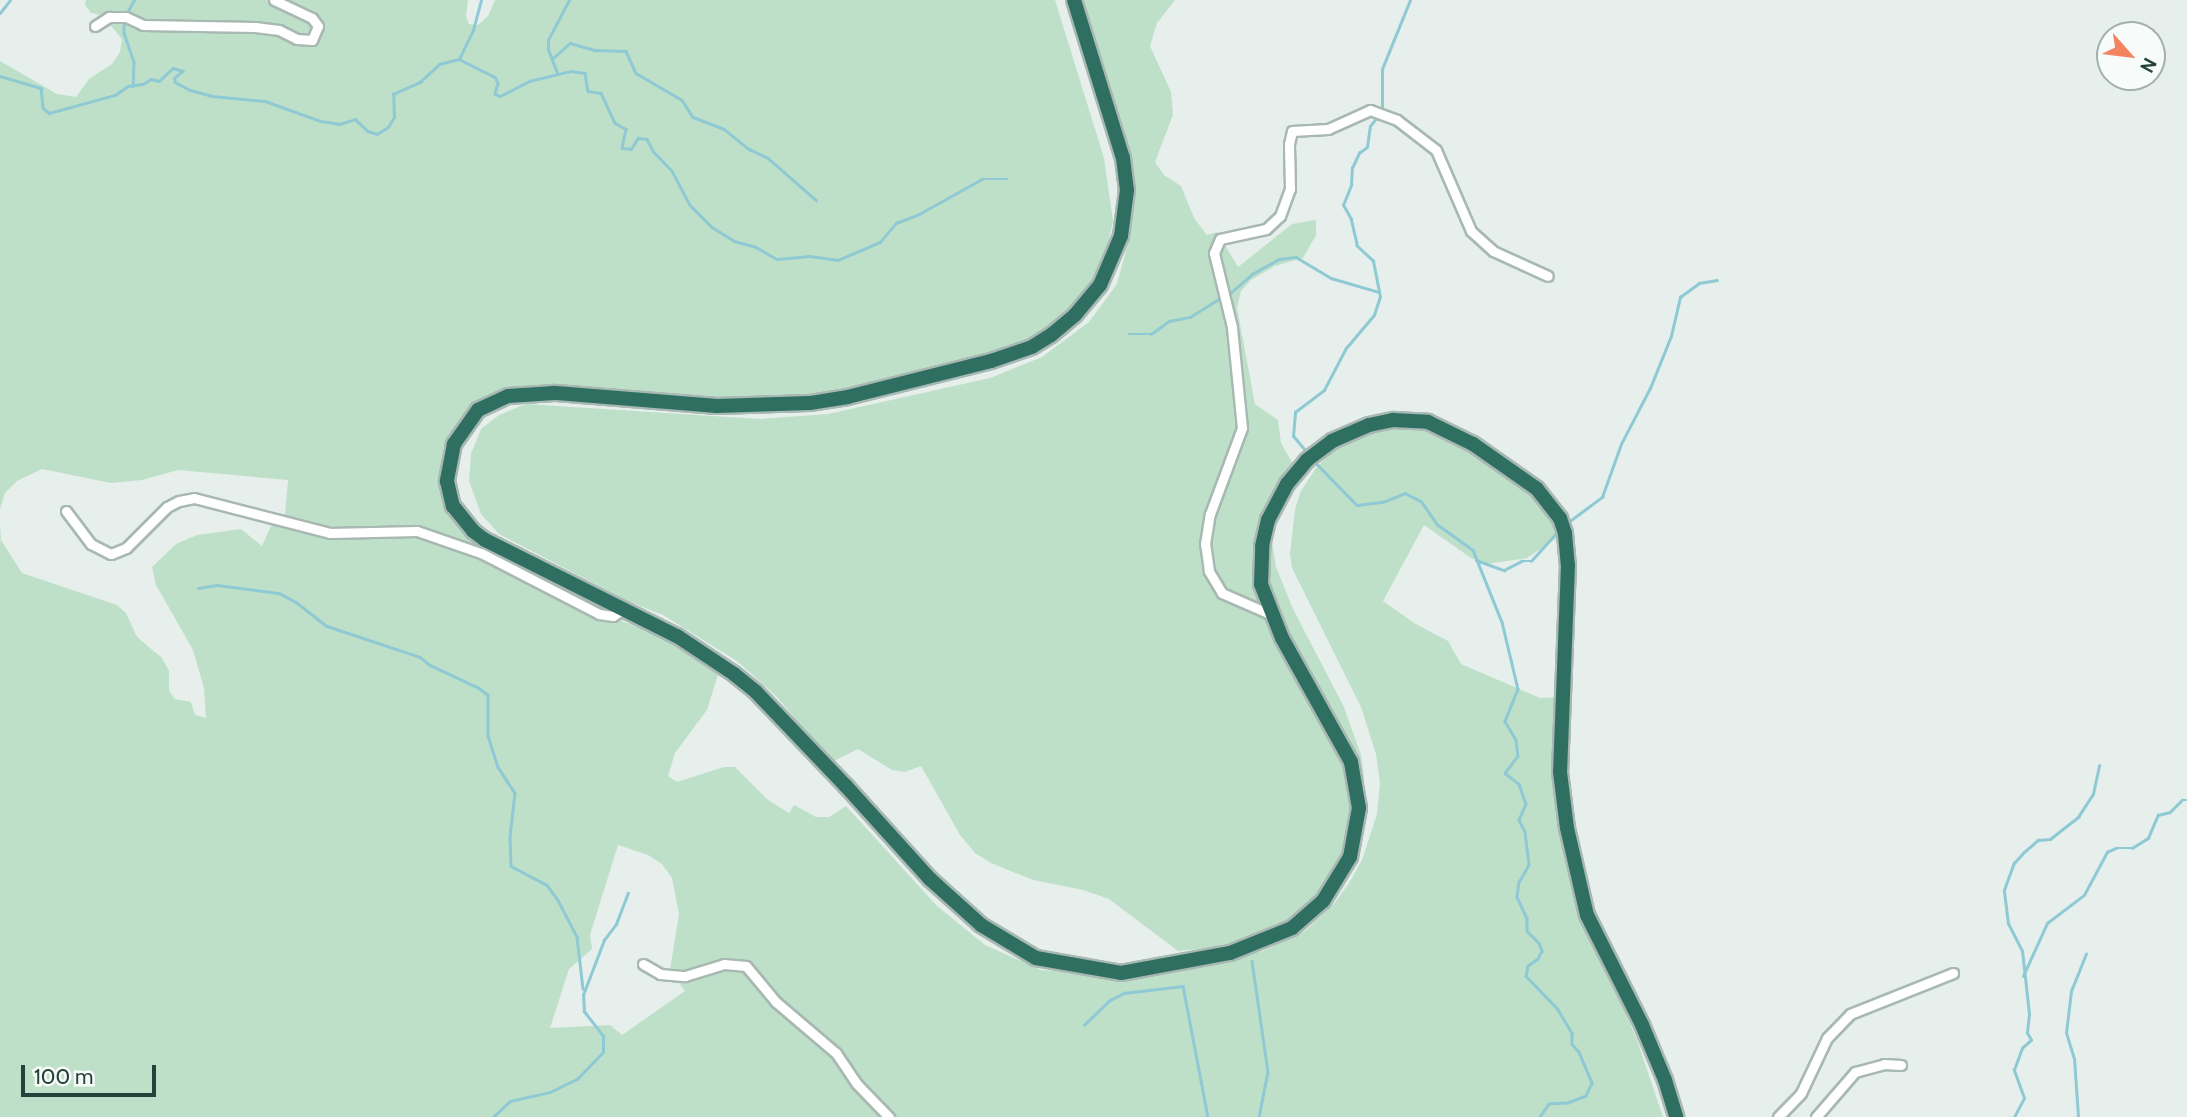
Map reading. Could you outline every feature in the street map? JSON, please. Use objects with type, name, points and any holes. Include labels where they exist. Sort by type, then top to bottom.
[{"type":"highway","points":[[1074,0],[1123,158],[1127,190],[1121,236],[1100,285],[1075,315],[1051,335],[1031,347],[1001,358],[828,401],[717,406],[536,393],[498,399],[468,421],[454,444],[447,471],[449,494],[464,521],[485,540],[623,609],[712,658],[756,692],[910,859],[966,914],[1036,958],[1121,974],[1230,953],[1292,928],[1323,901],[1349,857],[1359,808],[1351,762],[1272,615],[1261,584],[1262,546],[1273,507],[1307,460],[1332,440],[1393,420],[1428,422],[1490,455],[1537,489],[1560,518],[1568,550],[1560,772],[1567,828],[1587,915],[1642,1025],[1665,1080],[1676,1117]]},
{"type":"street","points":[[94,26],[109,17],[126,17],[143,25],[194,23],[234,28],[256,27],[312,40],[318,26],[312,18],[274,0]]},
{"type":"street","points":[[1272,615],[1222,593],[1209,571],[1205,544],[1210,514],[1242,428],[1232,327],[1214,254],[1220,239],[1266,229],[1280,216],[1290,189],[1289,144],[1292,131],[1328,129],[1370,110],[1397,120],[1436,150],[1471,231],[1493,251],[1548,276]]},
{"type":"street","points":[[66,512],[91,544],[111,554],[126,548],[167,507],[194,498],[330,533],[417,531],[481,553],[599,614],[613,616],[623,609]]},
{"type":"street","points":[[643,964],[660,974],[685,976],[724,964],[746,966],[776,1002],[836,1053],[857,1084],[889,1117]]},
{"type":"street","points":[[1778,1117],[1801,1093],[1827,1038],[1850,1014],[1953,973]]},
{"type":"street","points":[[1816,1117],[1855,1072],[1884,1064],[1901,1065]]},
{"type":"green space","points":[[86,0],[468,0],[466,16],[469,24],[478,25],[488,16],[495,0],[1055,0],[1104,158],[1113,221],[1104,262],[1095,282],[1064,324],[977,366],[782,405],[534,387],[486,399],[461,422],[451,443],[446,470],[469,535],[488,555],[624,622],[666,638],[720,668],[707,710],[675,753],[668,776],[677,782],[724,767],[735,767],[768,800],[789,813],[794,805],[816,817],[829,817],[846,806],[937,906],[985,945],[1041,970],[1104,975],[1263,951],[1305,931],[1333,905],[1349,883],[1362,860],[1377,814],[1380,783],[1376,754],[1361,707],[1292,568],[1290,554],[1295,509],[1301,491],[1316,468],[1337,447],[1360,433],[1400,422],[1450,433],[1542,499],[1561,535],[1527,558],[1486,564],[1471,558],[1424,525],[1383,601],[1414,623],[1448,641],[1461,664],[1540,698],[1561,697],[1562,775],[1591,932],[1637,1040],[1663,1117],[0,1117],[0,523],[1,540],[22,573],[117,605],[126,613],[137,637],[162,658],[169,671],[169,691],[175,699],[191,702],[195,715],[206,718],[204,688],[193,650],[156,585],[152,567],[176,544],[197,535],[241,529],[262,546],[271,526],[284,526],[288,480],[178,470],[142,480],[111,483],[42,469],[17,481],[5,493],[0,509],[0,61],[57,94],[76,97],[89,79],[112,64],[120,52],[122,39],[102,15],[91,13],[85,5]],"holes":[[[618,845],[648,855],[662,864],[672,878],[679,914],[670,970],[685,991],[622,1035],[610,1025],[550,1028],[569,969],[592,949],[590,935]]]},
{"type":"green space","points":[[1069,0],[1175,0],[1157,23],[1150,46],[1171,92],[1173,115],[1155,162],[1164,175],[1181,186],[1194,218],[1207,235],[1217,232],[1238,267],[1292,224],[1316,220],[1316,235],[1303,258],[1275,266],[1251,280],[1241,291],[1237,308],[1255,404],[1278,420],[1281,443],[1296,469],[1274,524],[1272,541],[1276,567],[1293,609],[1343,705],[1361,755],[1364,777],[1361,819],[1331,881],[1297,915],[1269,933],[1209,948],[1178,951],[1109,899],[1083,890],[1033,880],[991,863],[975,853],[960,835],[921,766],[905,772],[892,770],[858,749],[832,762],[776,696],[737,661],[663,615],[630,602],[499,534],[481,514],[469,481],[471,454],[481,429],[499,415],[526,404],[760,419],[828,414],[990,378],[1042,357],[1089,322],[1117,284],[1128,243],[1128,199]]},
{"type":"waterway","points":[[0,13],[10,0]]},
{"type":"waterway","points":[[126,14],[134,0]]},
{"type":"waterway","points":[[0,76],[41,88],[43,108],[49,113],[115,95],[128,86],[143,84],[151,79],[159,81],[173,68],[183,71],[175,78],[175,82],[190,90],[212,96],[265,101],[321,121],[340,124],[355,119],[368,131],[377,134],[388,127],[394,117],[393,94],[420,82],[439,64],[459,59],[473,30],[481,0]]},
{"type":"waterway","points":[[557,73],[548,49],[548,40],[569,0]]},
{"type":"waterway","points":[[1308,454],[1293,436],[1295,412],[1324,390],[1346,348],[1374,315],[1380,297],[1373,261],[1357,246],[1351,219],[1343,205],[1351,185],[1352,168],[1359,153],[1367,147],[1370,126],[1382,111],[1382,69],[1410,0]]},
{"type":"waterway","points":[[124,21],[124,33],[134,62],[133,86]]},
{"type":"waterway","points":[[552,59],[570,43],[595,50],[626,51],[636,73],[682,100],[693,117],[724,129],[749,149],[768,158],[816,200]]},
{"type":"waterway","points":[[459,59],[495,77],[498,83],[495,94],[500,96],[529,81],[571,71],[585,73],[588,91],[601,93],[615,123],[626,129],[622,148],[631,149],[638,138],[647,139],[653,151],[672,171],[690,205],[712,227],[734,241],[756,247],[777,259],[810,256],[838,260],[880,242],[896,223],[919,214],[982,179],[1007,179]]},
{"type":"waterway","points":[[1228,295],[1252,274],[1279,259],[1296,257],[1331,278],[1379,292]]},
{"type":"waterway","points":[[1567,523],[1602,497],[1621,444],[1650,388],[1671,336],[1680,297],[1699,283],[1717,280]]},
{"type":"waterway","points":[[1129,334],[1151,334],[1169,321],[1190,317],[1222,297]]},
{"type":"waterway","points":[[1315,462],[1357,505],[1383,502],[1405,493],[1421,501],[1437,524],[1473,550],[1502,622],[1518,689],[1505,721],[1516,740],[1518,756],[1505,773],[1519,784],[1526,804],[1519,820],[1525,832],[1529,865],[1519,882],[1517,897],[1527,918],[1527,931],[1539,943],[1542,951],[1538,959],[1528,966],[1526,976],[1557,1008],[1572,1033],[1572,1044],[1579,1052],[1592,1083],[1586,1096],[1568,1103],[1549,1104],[1540,1117]]},
{"type":"waterway","points":[[1476,560],[1504,570],[1522,561],[1531,561],[1559,530]]},
{"type":"waterway","points":[[198,588],[217,585],[279,593],[296,602],[327,626],[420,657],[430,665],[488,695],[488,736],[498,767],[515,793],[510,837],[511,866],[547,885],[558,900],[577,937],[583,989]]},
{"type":"waterway","points":[[2014,1117],[2024,1098],[2014,1070],[2022,1048],[2031,1040],[2027,1033],[2029,1014],[2022,951],[2008,924],[2004,890],[2014,863],[2023,853],[2038,840],[2050,839],[2078,817],[2093,794],[2099,766]]},
{"type":"waterway","points":[[2023,976],[2047,923],[2084,895],[2107,852],[2116,848],[2132,848],[2148,838],[2158,815],[2170,812],[2182,800],[2187,800]]},
{"type":"waterway","points":[[493,1117],[510,1101],[550,1092],[577,1079],[603,1052],[603,1036],[584,1012],[583,995],[604,940],[616,924],[628,893]]},
{"type":"waterway","points":[[2078,1117],[2074,1059],[2066,1033],[2071,991],[2086,954]]},
{"type":"waterway","points":[[1252,961],[1268,1072],[1259,1117]]},
{"type":"waterway","points":[[1084,1025],[1110,1000],[1124,993],[1183,986],[1208,1117]]}]
